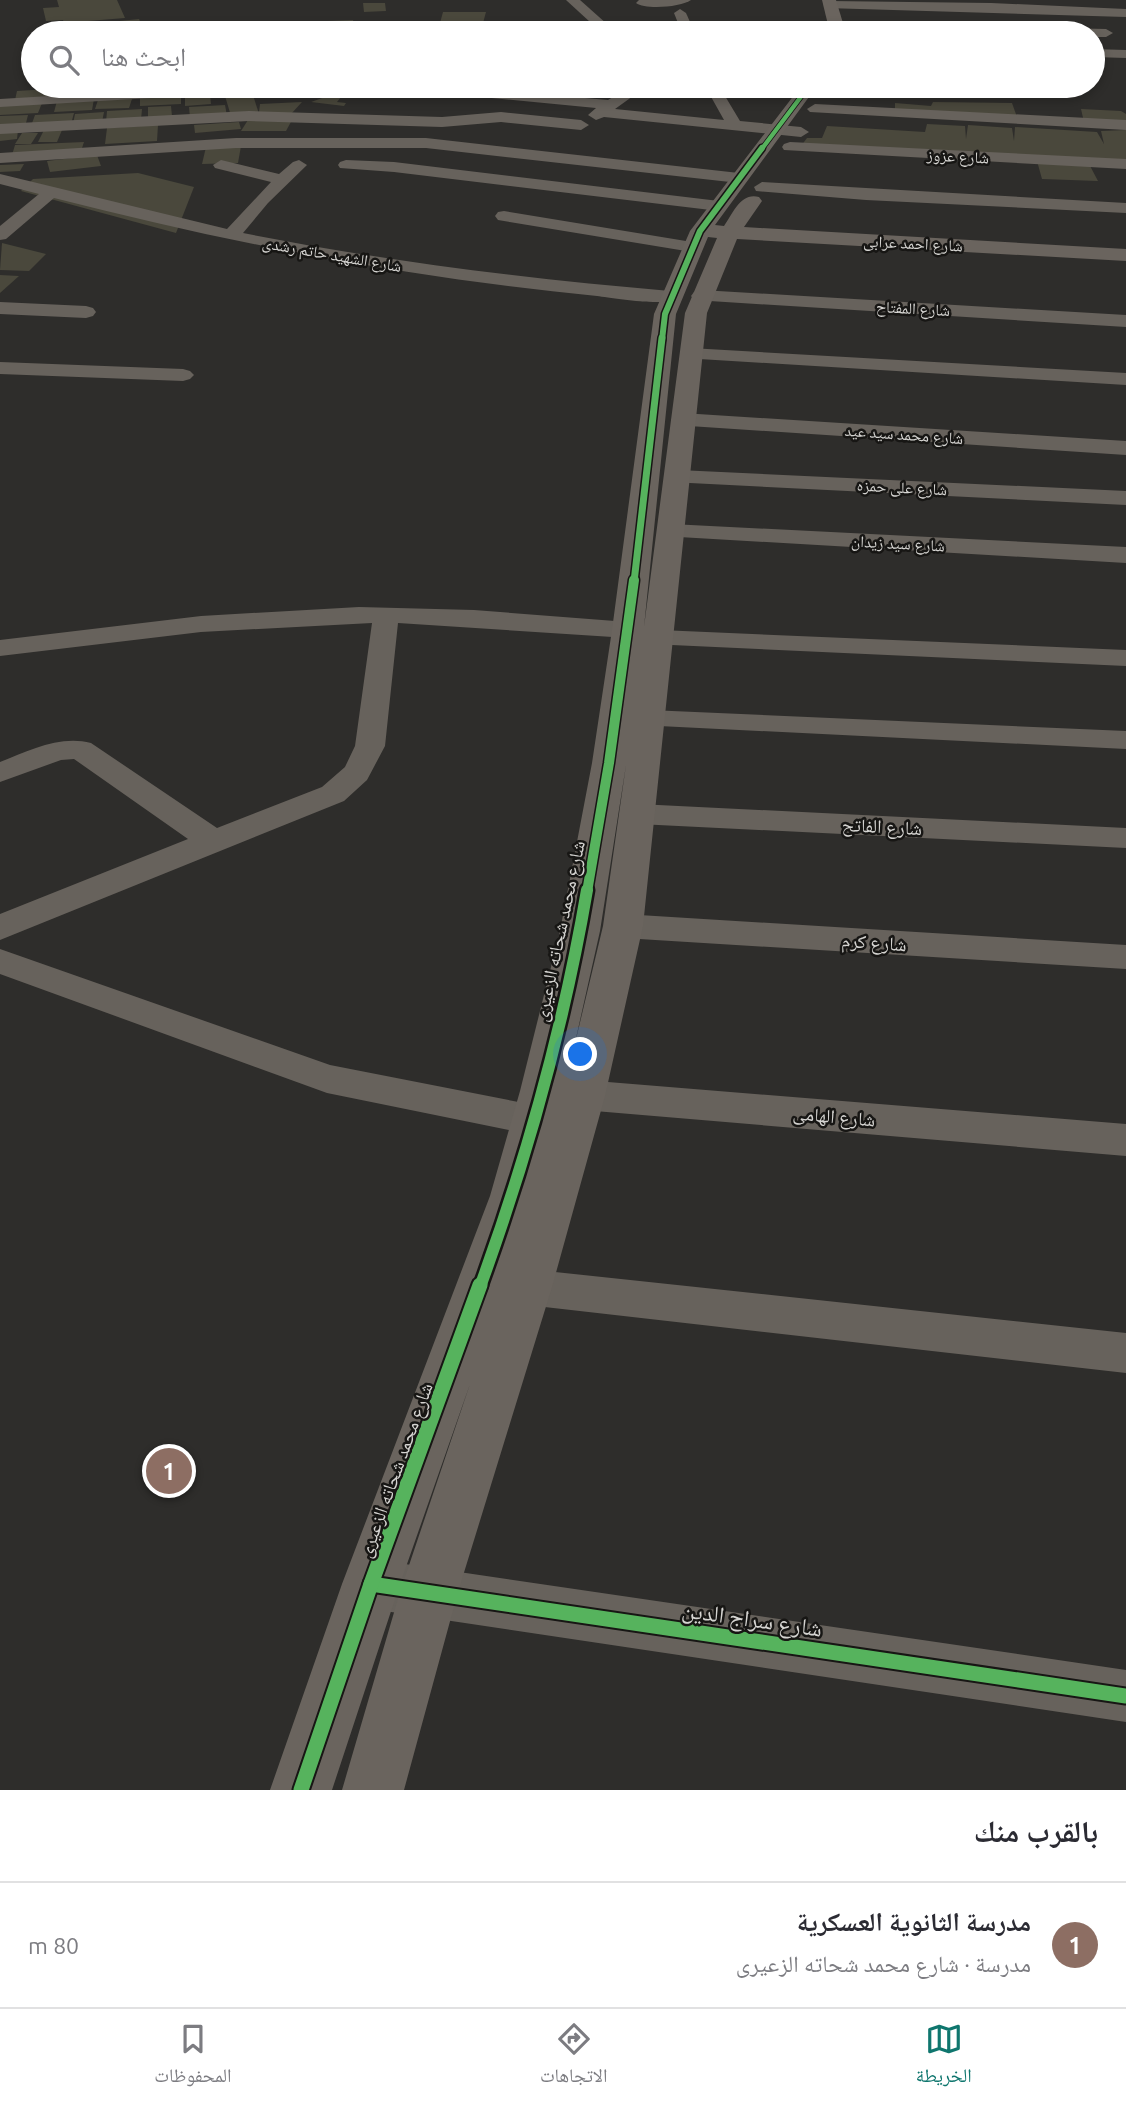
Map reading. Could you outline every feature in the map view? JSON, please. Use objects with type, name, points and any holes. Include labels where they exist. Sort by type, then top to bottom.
[{"type":"street","points":[[572,0],[596,21]]},
{"type":"street","points":[[829,2],[851,8],[1126,13]]},
{"type":"street","points":[[829,2],[835,21]]},
{"type":"street","points":[[642,3],[683,6]]},
{"type":"street","points":[[1105,34],[1126,34]]},
{"type":"street","points":[[1105,53],[1126,54]]},
{"type":"street","points":[[0,103],[84,98]]},
{"type":"street","points":[[526,98],[735,126],[803,115],[1126,125]]},
{"type":"street","points":[[489,192],[621,98]]},
{"type":"street","points":[[719,98],[735,126]]},
{"type":"street","name":"شارع عزوز","points":[[803,115],[1126,164]]},
{"type":"street","name":"شارع محمد شحاته الزعيرى","points":[[373,1790],[429,1592],[527,1287],[583,1096],[622,926],[649,719],[644,634],[685,297],[724,214],[803,115]]},
{"type":"street","points":[[0,129],[262,116],[435,121],[501,117],[581,125]]},
{"type":"street","points":[[0,158],[236,143],[412,142],[538,155],[724,214]]},
{"type":"street","points":[[137,149],[182,164]]},
{"type":"street","points":[[231,236],[262,199],[282,180],[305,165],[214,166],[282,180]]},
{"type":"street","points":[[334,165],[394,167],[505,180],[724,214]]},
{"type":"street","name":"شارع الشهيد حاتم رشدى","points":[[0,179],[231,236],[441,272],[558,287],[685,297]]},
{"type":"street","points":[[0,234],[51,192]]},
{"type":"street","points":[[504,216],[724,214],[866,195],[1126,208]]},
{"type":"street","name":"شارع احمد عرابى","points":[[724,214],[1126,255]]},
{"type":"street","name":"شارع المفتاح","points":[[685,297],[1126,320]]},
{"type":"street","points":[[0,308],[86,312]]},
{"type":"street","points":[[677,359],[1126,379]]},
{"type":"street","name":"شارع محمد شحاته الزعيرى","points":[[301,1790],[371,1584],[513,1196],[538,1105],[580,931],[609,763],[671,531],[682,420],[677,359]]},
{"type":"street","points":[[0,368],[183,375]]},
{"type":"street","name":"شارع محمد سيد عيد","points":[[682,420],[1126,448]]},
{"type":"street","name":"شارع على حمزه","points":[[678,477],[1126,498]]},
{"type":"street","name":"شارع سيد زيدان","points":[[671,531],[1126,555]]},
{"type":"street","points":[[0,928],[73,895],[333,794],[353,780],[365,763],[370,746],[386,615]]},
{"type":"street","points":[[0,648],[120,632],[245,620],[386,615],[644,634],[1126,658]]},
{"type":"street","points":[[649,719],[1126,740]]},
{"type":"street","points":[[0,774],[56,751],[80,749],[215,842]]},
{"type":"street","name":"شارع الفاتح","points":[[638,814],[1126,838]]},
{"type":"street","name":"شارع كرم","points":[[622,926],[1126,957]]},
{"type":"street","name":"شارع الهامى","points":[[0,961],[327,1079],[538,1105],[583,1096],[1126,1139]]},
{"type":"street","points":[[527,1287],[1126,1353]]},
{"type":"street","name":"شارع سراج الدين","points":[[371,1584],[1126,1696]]},
{"type":"building","points":[[57,0],[117,0],[125,18],[46,21],[43,8],[59,7]]},
{"type":"building","points":[[363,3],[385,3],[386,11],[364,12]]},
{"type":"building","points":[[443,12],[486,12],[484,21],[441,21]]},
{"type":"building","points":[[17,91],[21,91],[21,98],[48,98],[15,100]]},
{"type":"building","points":[[140,98],[181,98],[181,104],[140,106]]},
{"type":"building","points":[[185,98],[210,98],[211,104],[185,106]]},
{"type":"building","points":[[226,98],[254,98],[259,114],[231,116]]},
{"type":"building","points":[[322,98],[340,98],[337,102],[346,103],[344,106],[311,102]]},
{"type":"building","points":[[94,99],[92,110],[54,112],[57,101]]},
{"type":"building","points":[[132,99],[129,108],[95,109],[98,100]]},
{"type":"building","points":[[302,102],[291,114],[259,112],[260,104]]},
{"type":"building","points":[[933,102],[1012,103],[1017,117],[895,113],[895,103],[931,106]]},
{"type":"building","points":[[42,103],[38,113],[0,115],[0,105]]},
{"type":"building","points":[[225,105],[227,116],[190,118],[189,107]]},
{"type":"building","points":[[171,106],[172,116],[148,118],[148,107]]},
{"type":"building","points":[[142,109],[141,120],[106,122],[107,111]]},
{"type":"building","points":[[1081,109],[1121,111],[1126,114],[1126,125],[1084,122]]},
{"type":"building","points":[[104,112],[102,122],[73,124],[75,114]]},
{"type":"building","points":[[74,113],[71,124],[31,126],[35,115]]},
{"type":"building","points":[[28,115],[25,127],[0,128],[0,116]]},
{"type":"building","points":[[248,120],[292,120],[286,131],[241,131]]},
{"type":"building","points":[[239,122],[241,129],[195,133],[194,125]]},
{"type":"building","points":[[927,124],[965,126],[966,139],[968,125],[1012,128],[1014,141],[1015,127],[1097,132],[1104,144],[1101,131],[1126,130],[1126,162],[1088,162],[1098,181],[1042,179],[1037,161],[801,146],[807,138],[822,138],[827,126],[925,132]]},
{"type":"building","points":[[158,125],[157,141],[105,144],[107,128]]},
{"type":"building","points":[[18,130],[17,139],[0,141],[0,131]]},
{"type":"building","points":[[44,130],[62,130],[57,142],[38,142]]},
{"type":"building","points":[[22,133],[38,133],[31,144],[15,144]]},
{"type":"building","points":[[84,142],[81,151],[12,155],[15,145]]},
{"type":"building","points":[[241,146],[238,163],[202,164],[206,147]]},
{"type":"building","points":[[97,155],[101,166],[50,172],[47,161]]},
{"type":"building","points":[[24,164],[20,171],[0,172],[0,165]]},
{"type":"building","points":[[138,173],[194,187],[176,233],[21,191],[33,179]]},
{"type":"building","points":[[2,243],[46,254],[29,271],[0,270]]},
{"type":"building","points":[[0,275],[19,276],[0,293]]},
{"type":"cycle path","points":[[301,1790],[371,1584],[513,1196],[542,1091],[580,931],[609,763],[628,630],[665,314],[700,231],[800,98]]},
{"type":"cycle path","points":[[371,1584],[1126,1696]]},
{"type":"place","name":"مدرسة الثانوية العسكرية","points":[[169,1471]]}]
